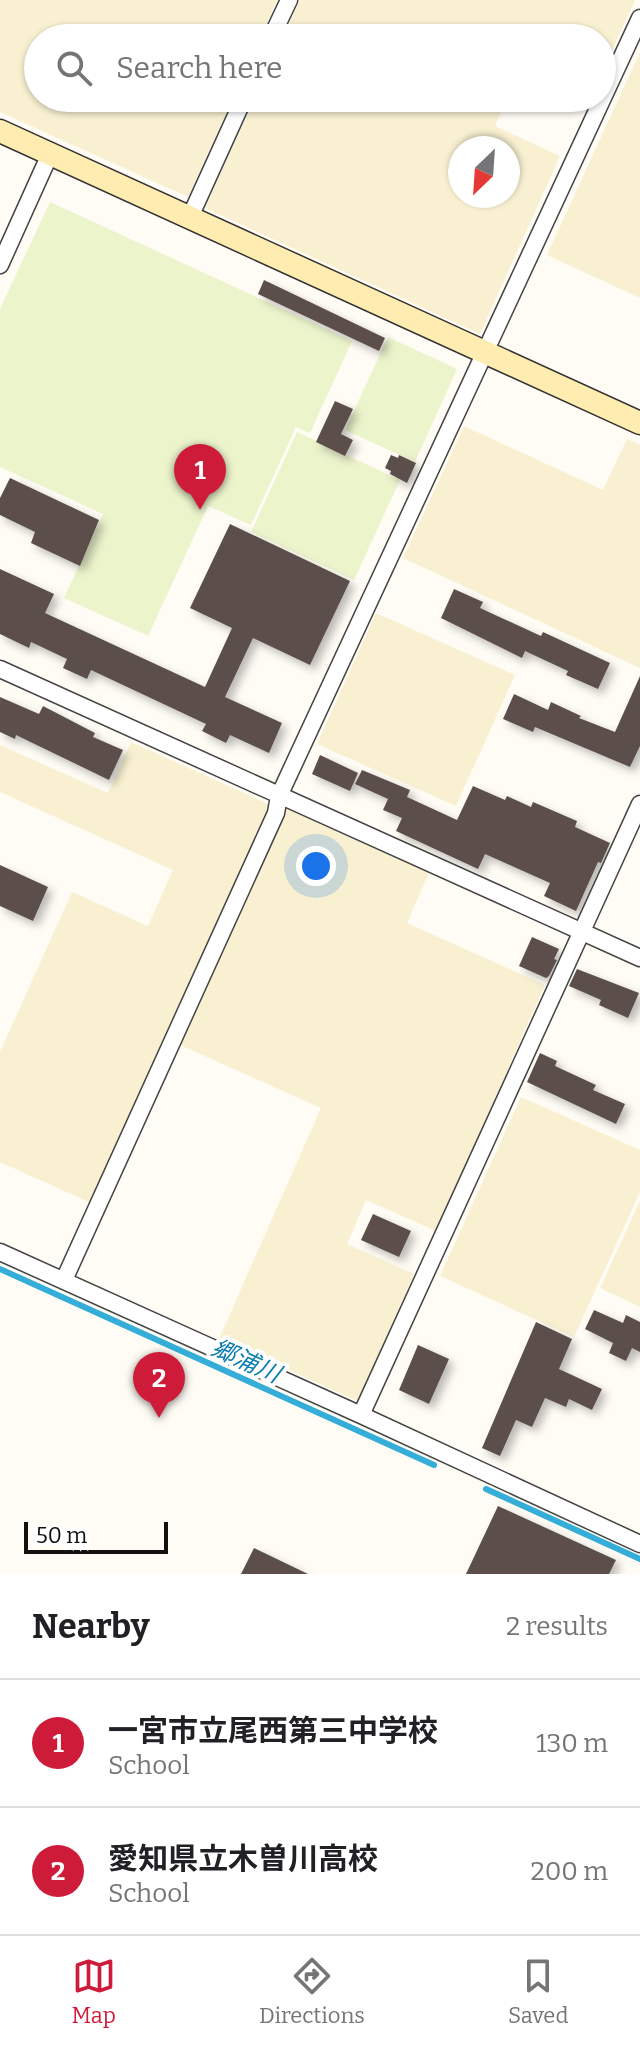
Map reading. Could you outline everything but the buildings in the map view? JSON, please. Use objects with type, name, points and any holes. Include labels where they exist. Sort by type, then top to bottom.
[{"type":"street","points":[[278,24],[289,0]]},
{"type":"street","points":[[616,69],[640,18]]},
{"type":"street","points":[[190,217],[238,112]]},
{"type":"street","points":[[64,1280],[276,813],[279,796],[596,112]]},
{"type":"street","points":[[0,131],[640,423]]},
{"type":"street","points":[[0,265],[50,154]]},
{"type":"street","points":[[0,669],[640,958]]},
{"type":"street","points":[[361,1415],[640,804]]},
{"type":"street","points":[[0,1252],[640,1544]]},
{"type":"shaded area","points":[[0,0],[277,0],[266,24],[24,24],[24,112],[227,112],[188,197],[0,112]]},
{"type":"shaded area","points":[[300,0],[635,0],[616,42],[616,24],[289,24]]},
{"type":"shaded area","points":[[640,52],[640,298],[547,255],[613,112],[616,112],[616,104]]},
{"type":"shaded area","points":[[249,112],[501,112],[495,126],[517,136],[448,136],[448,208],[520,208],[520,138],[560,156],[480,334],[205,208]]},
{"type":"shaded area","points":[[464,426],[603,490],[627,439],[640,445],[640,668],[403,558]]},
{"type":"shaded area","points":[[376,613],[515,675],[456,806],[317,744]]},
{"type":"shaded area","points":[[131,742],[271,805],[93,1204],[0,1162],[0,1052],[72,892],[148,926],[173,870],[0,792],[0,745],[108,793]]},
{"type":"shaded area","points":[[286,806],[430,870],[407,923],[545,985],[436,1231],[366,1200],[347,1244],[414,1274],[358,1401],[219,1339],[321,1108],[180,1045]]},
{"type":"shaded area","points":[[521,1097],[640,1150],[640,1192],[574,1337],[440,1276]]},
{"type":"shaded area","points":[[640,1201],[640,1307],[600,1288]]},
{"type":"green space","points":[[50,202],[352,341],[310,433],[296,427],[251,525],[208,506],[148,636],[64,598],[103,514],[0,467],[0,309]]},
{"type":"green space","points":[[388,337],[457,369],[415,462],[345,430]]},
{"type":"green space","points":[[297,432],[400,480],[354,580],[251,532]]},
{"type":"waterway","name":"郷浦川","points":[[0,1269],[434,1465]]},
{"type":"waterway","name":"郷浦川","points":[[486,1489],[640,1559]]},
{"type":"place","name":"一宮市立尾西第三中学校","points":[[200,510]]},
{"type":"place","name":"愛知県立木曽川高校","points":[[159,1418]]}]
